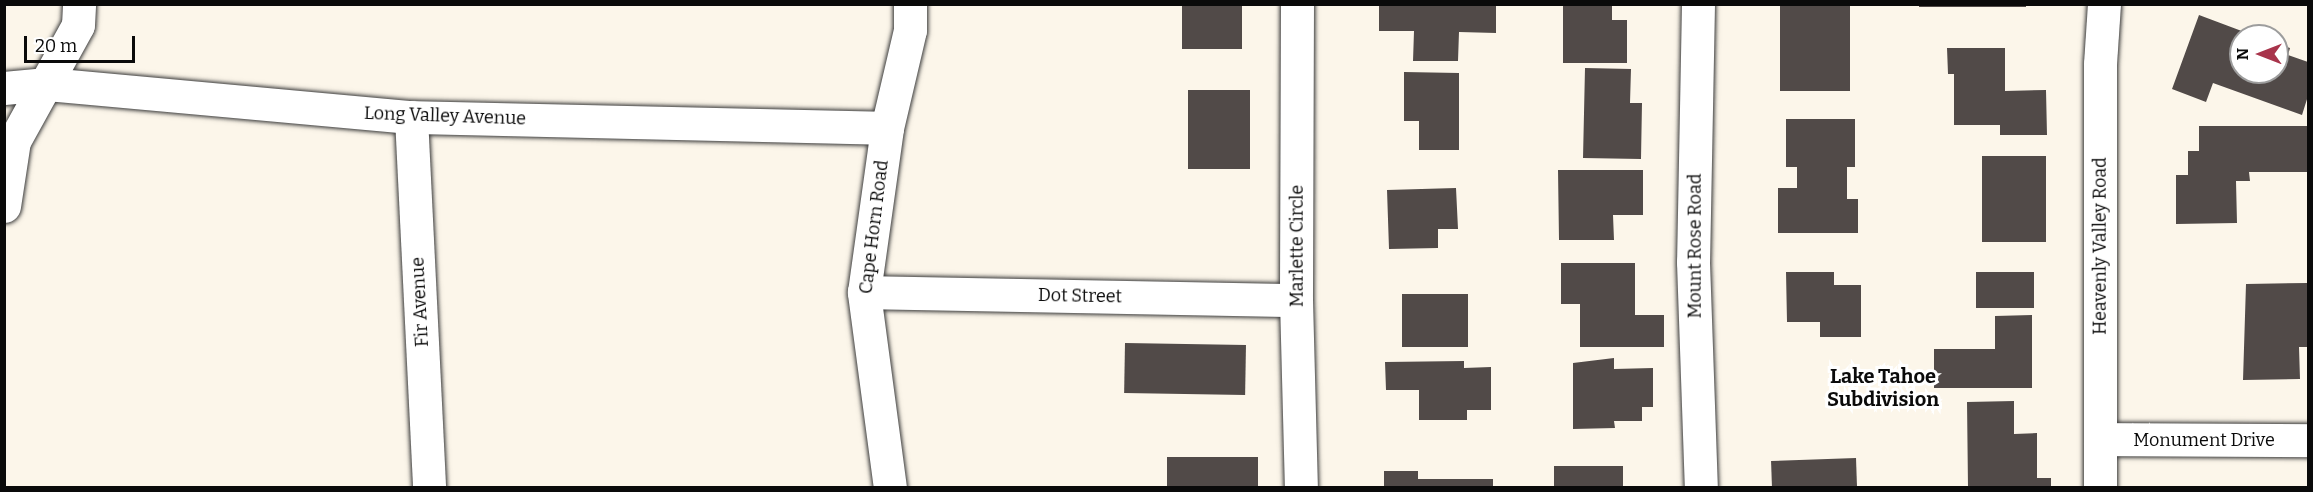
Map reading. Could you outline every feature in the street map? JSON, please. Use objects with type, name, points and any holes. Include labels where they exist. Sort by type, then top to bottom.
[{"type":"street","points":[[4,206],[14,141],[78,25],[79,4]]},
{"type":"street","name":"Cape Horn Road","points":[[890,488],[881,447],[864,292],[887,128],[910,30],[910,4]]},
{"type":"street","name":"Marlette Circle","points":[[1298,4],[1296,300],[1300,488]]},
{"type":"street","name":"Mount Rose Road","points":[[1698,4],[1693,262],[1701,488]]},
{"type":"street","name":"Heavenly Valley Road","points":[[2100,488],[2100,64],[2104,4]]},
{"type":"street","name":"Long Valley Avenue","points":[[4,88],[47,84],[411,117],[887,128]]},
{"type":"street","name":"Fir Avenue","points":[[411,117],[429,488]]},
{"type":"street","name":"Dot Street","points":[[864,292],[1296,300]]},
{"type":"street","name":"Monument Drive","points":[[2100,439],[2308,440]]},
{"type":"building","points":[[1182,4],[1242,4],[1242,49],[1182,49]]},
{"type":"building","points":[[1379,4],[1496,4],[1496,33],[1459,32],[1458,61],[1413,61],[1414,31],[1379,31]]},
{"type":"building","points":[[1563,4],[1612,4],[1612,20],[1627,20],[1627,63],[1563,63]]},
{"type":"building","points":[[1780,4],[1850,4],[1850,91],[1780,91]]},
{"type":"building","points":[[1919,4],[2026,4],[2026,7],[1919,7]]},
{"type":"building","points":[[2199,15],[2229,26],[2229,84],[2289,84],[2289,55],[2308,62],[2308,96],[2302,115],[2213,83],[2206,102],[2172,89]]},
{"type":"building","points":[[1947,48],[2005,48],[2005,91],[2046,90],[2047,135],[2000,135],[2000,125],[1954,125],[1954,74],[1948,74]]},
{"type":"building","points":[[1585,68],[1631,69],[1630,103],[1642,103],[1641,159],[1583,158]]},
{"type":"building","points":[[1404,72],[1459,73],[1459,150],[1419,150],[1419,121],[1404,121]]},
{"type":"building","points":[[1188,90],[1250,90],[1250,169],[1188,169]]},
{"type":"building","points":[[1786,119],[1855,119],[1855,167],[1847,167],[1847,199],[1858,199],[1858,233],[1778,233],[1778,188],[1797,188],[1797,167],[1786,167]]},
{"type":"building","points":[[2199,126],[2308,126],[2308,172],[2249,172],[2250,181],[2236,181],[2237,223],[2176,224],[2176,175],[2188,175],[2188,151],[2199,151]]},
{"type":"building","points":[[1982,156],[2046,156],[2046,242],[1982,242]]},
{"type":"building","points":[[1558,170],[1643,170],[1643,215],[1613,215],[1614,240],[1559,240]]},
{"type":"building","points":[[1456,188],[1458,229],[1438,229],[1438,248],[1389,249],[1387,190]]},
{"type":"building","points":[[1561,263],[1635,263],[1635,315],[1664,315],[1664,347],[1580,347],[1580,304],[1561,304]]},
{"type":"building","points":[[1786,272],[1834,272],[1834,285],[1861,285],[1861,337],[1820,337],[1820,322],[1787,322]]},
{"type":"building","points":[[1976,272],[2034,272],[2034,308],[1976,308]]},
{"type":"building","points":[[2308,283],[2308,347],[2299,347],[2300,379],[2243,380],[2246,284]]},
{"type":"building","points":[[1402,294],[1468,294],[1468,347],[1402,347]]},
{"type":"building","points":[[2032,315],[2032,388],[1934,388],[1934,349],[1995,349],[1995,316]]},
{"type":"building","points":[[1125,343],[1246,345],[1245,395],[1124,393]]},
{"type":"building","points":[[1614,358],[1614,369],[1653,368],[1653,407],[1642,407],[1642,421],[1614,421],[1615,428],[1573,429],[1573,363]]},
{"type":"building","points":[[1464,361],[1464,368],[1491,367],[1491,410],[1467,410],[1467,420],[1419,420],[1419,390],[1386,390],[1385,362]]},
{"type":"building","points":[[2014,401],[2014,434],[2037,433],[2037,478],[2051,478],[2051,488],[1968,488],[1967,402]]},
{"type":"building","points":[[1167,457],[1258,457],[1258,488],[1167,488]]},
{"type":"building","points":[[1856,458],[1857,488],[1772,488],[1771,461]]},
{"type":"building","points":[[1554,466],[1623,466],[1623,488],[1554,488]]},
{"type":"building","points":[[1384,471],[1418,471],[1418,479],[1493,479],[1493,488],[1384,488]]},
{"type":"district","name":"Lake Tahoe Subdivision","points":[[1883,388]]}]
